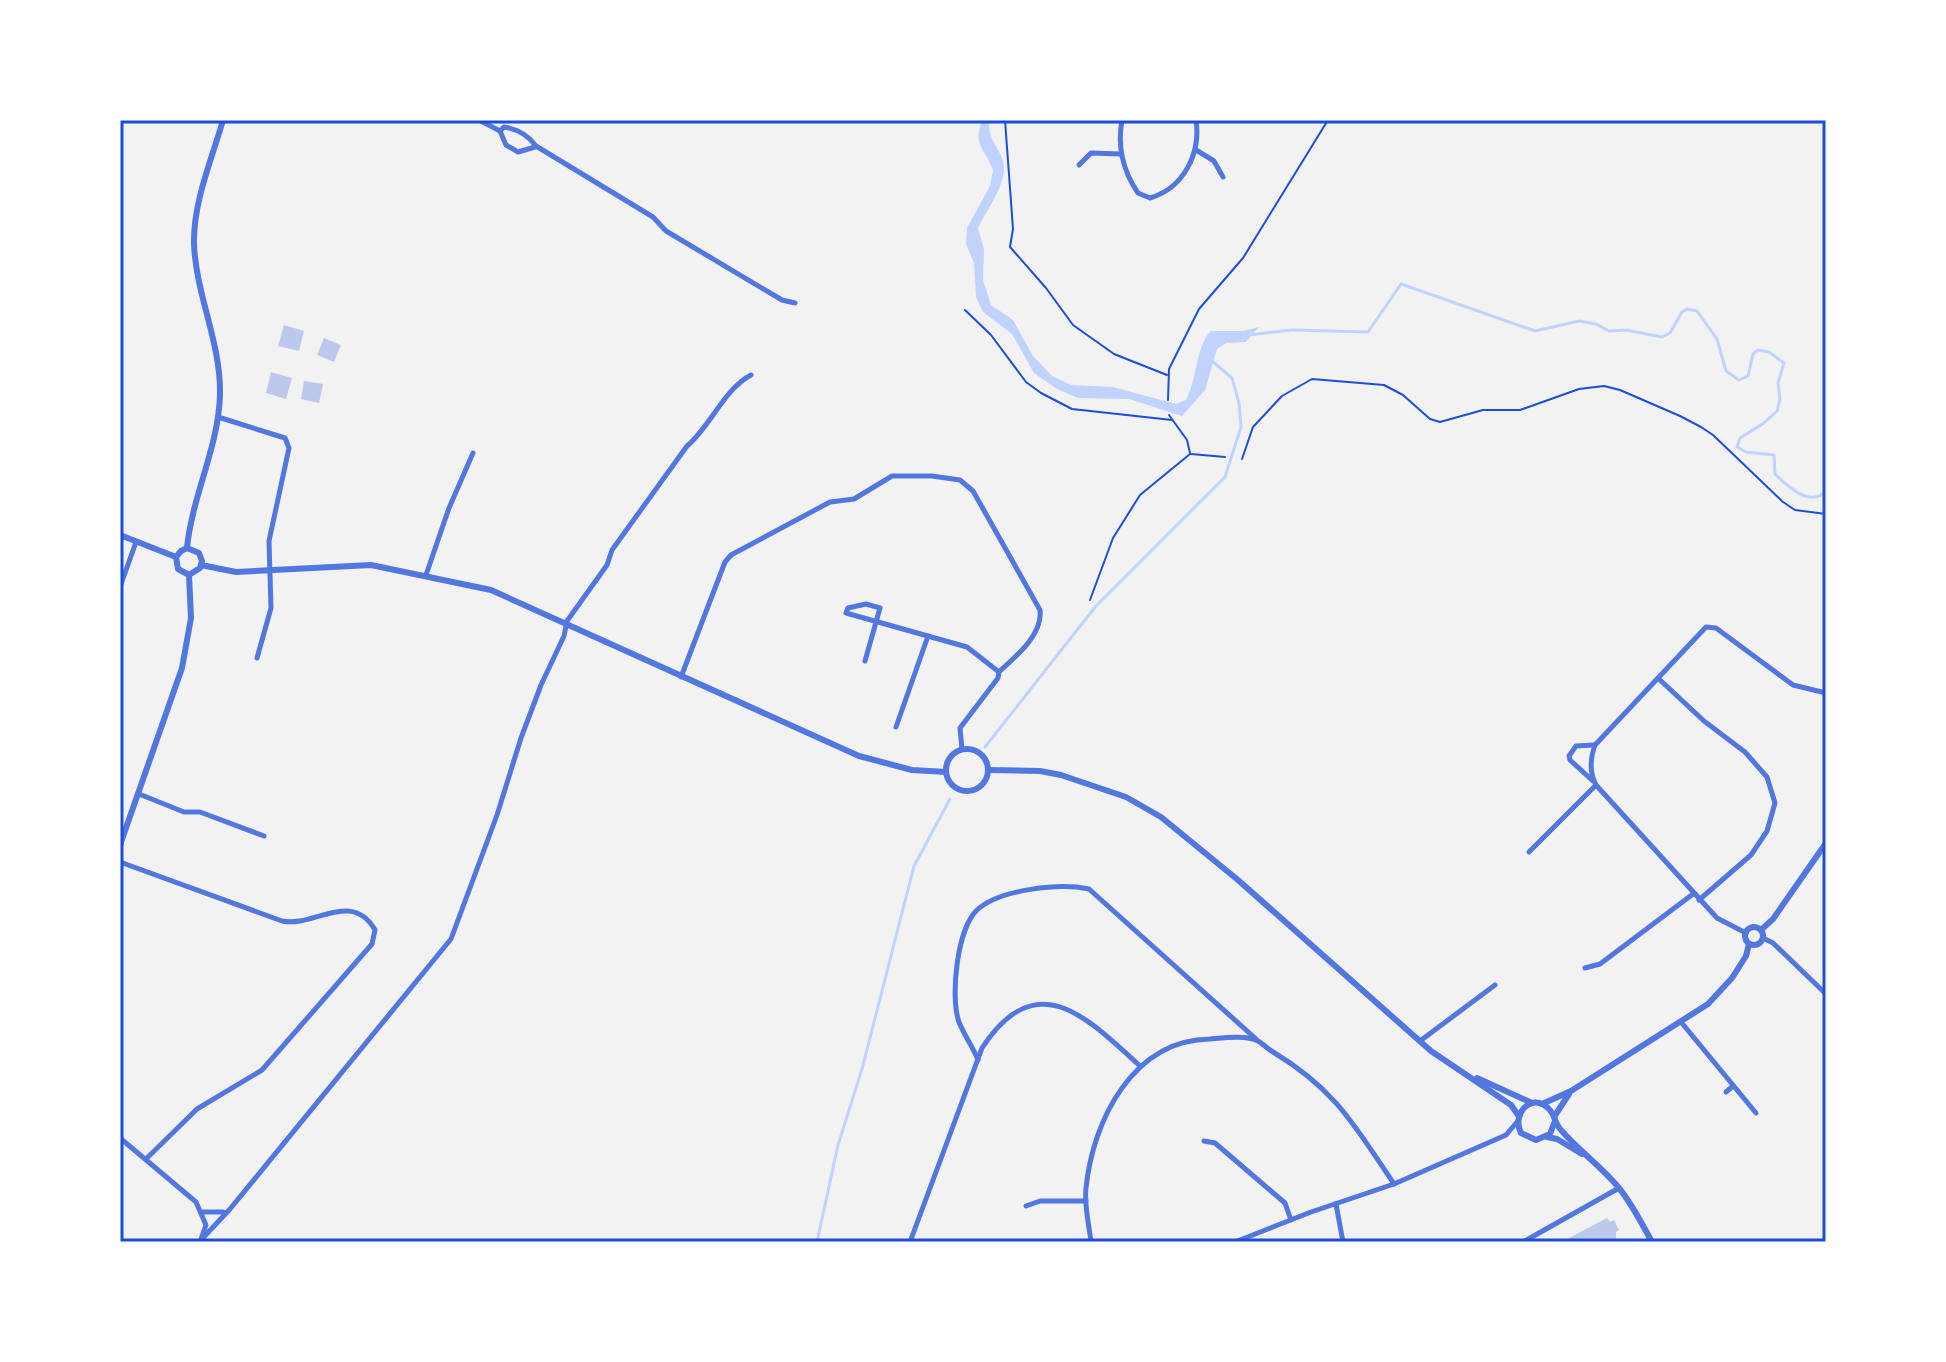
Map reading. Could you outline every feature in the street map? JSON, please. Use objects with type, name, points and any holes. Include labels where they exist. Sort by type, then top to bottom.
[{"type":"street","points":[[187,548],[217,417],[219,373],[194,241],[199,202],[223,120]]},
{"type":"street","points":[[479,120],[500,131],[506,145],[518,152],[536,146]]},
{"type":"street","points":[[1122,120],[1121,154],[1127,173],[1138,193],[1150,198],[1163,193],[1181,178],[1196,150],[1196,120]]},
{"type":"street","points":[[500,131],[504,127],[514,128],[536,146],[653,217],[666,231],[782,300],[795,303]]},
{"type":"street","points":[[1196,150],[1214,161],[1223,177]]},
{"type":"street","points":[[1079,165],[1091,153],[1121,154]]},
{"type":"street","points":[[201,1240],[230,1209],[451,939],[526,724],[566,626],[607,565],[612,550],[687,446],[699,436],[739,381],[751,375]]},
{"type":"street","points":[[217,417],[285,438],[289,448],[269,541],[271,608],[257,658]]},
{"type":"street","points":[[426,575],[449,508],[473,453]]},
{"type":"street","points":[[681,677],[725,562],[731,555],[830,502],[854,499],[898,475],[960,480],[969,487],[1040,610],[1041,617],[1035,633],[999,672],[998,678],[960,728],[962,749]]},
{"type":"street","points":[[120,535],[176,557]]},
{"type":"street","points":[[120,587],[136,542]]},
{"type":"street","points":[[187,548],[199,553],[201,565],[196,573],[189,575],[178,569],[176,557],[187,548]]},
{"type":"street","points":[[201,565],[227,572],[371,565],[491,590],[859,756],[904,769],[946,772]]},
{"type":"street","points":[[120,845],[182,668],[190,629],[189,575]]},
{"type":"street","points":[[865,661],[876,622],[880,608],[866,604],[848,608],[846,613],[876,622],[967,647],[999,672]]},
{"type":"street","points":[[1595,783],[1591,757],[1595,745],[1706,627],[1716,628],[1793,685],[1826,693]]},
{"type":"street","points":[[896,727],[928,636]]},
{"type":"street","points":[[1659,679],[1704,721],[1745,752],[1767,777],[1775,803],[1767,831],[1751,855],[1699,900]]},
{"type":"street","points":[[1595,745],[1576,746],[1569,756],[1570,760],[1595,783],[1717,918],[1746,933]]},
{"type":"street","points":[[962,749],[980,753],[988,764],[988,770],[984,783],[977,788],[963,790],[952,785],[946,772],[952,755],[962,749]]},
{"type":"street","points":[[988,770],[1040,771],[1081,780],[1126,797],[1161,817],[1238,880],[1420,1041],[1447,1063],[1511,1105],[1525,1137]]},
{"type":"street","points":[[1529,852],[1595,783]]},
{"type":"street","points":[[139,794],[184,812],[200,812],[264,836]]},
{"type":"street","points":[[1826,843],[1762,934],[1758,945],[1749,944],[1745,939],[1751,928],[1762,934],[1826,994]]},
{"type":"street","points":[[120,862],[282,921],[295,923],[342,910],[352,911],[370,922],[375,930],[372,944],[262,1070],[197,1109],[146,1159]]},
{"type":"street","points":[[978,1060],[959,1022],[955,1002],[958,956],[970,921],[983,906],[1044,886],[1068,885],[1089,889],[1257,1040],[1316,1081],[1338,1102],[1394,1184]]},
{"type":"street","points":[[1585,968],[1600,964],[1693,894]]},
{"type":"street","points":[[1542,1104],[1571,1091],[1708,1004],[1746,956],[1749,944]]},
{"type":"street","points":[[1420,1041],[1495,985]]},
{"type":"street","points":[[910,1242],[978,1060],[996,1028],[1015,1012],[1037,1004],[1061,1006],[1085,1017],[1140,1066]]},
{"type":"street","points":[[1681,1022],[1756,1113]]},
{"type":"street","points":[[1091,1242],[1086,1201],[1090,1159],[1098,1131],[1117,1095],[1140,1066],[1177,1043],[1205,1039],[1257,1040]]},
{"type":"street","points":[[1470,1076],[1550,1109],[1554,1119],[1585,1156],[1619,1188],[1652,1242]]},
{"type":"street","points":[[1726,1092],[1733,1086]]},
{"type":"street","points":[[1547,1137],[1553,1130],[1556,1110],[1571,1091]]},
{"type":"street","points":[[1506,1135],[1521,1109],[1532,1103]]},
{"type":"street","points":[[1235,1242],[1394,1184],[1506,1135],[1536,1140],[1547,1137],[1557,1139],[1585,1156]]},
{"type":"street","points":[[120,1138],[196,1202],[206,1225],[201,1240]]},
{"type":"street","points":[[1204,1141],[1215,1143],[1285,1203],[1291,1220]]},
{"type":"street","points":[[1523,1242],[1534,1240],[1619,1188]]},
{"type":"street","points":[[1026,1206],[1040,1201],[1086,1201]]},
{"type":"street","points":[[1336,1204],[1343,1242]]},
{"type":"street","points":[[200,1212],[224,1212]]},
{"type":"path","points":[[1005,120],[1013,229],[1010,247],[1073,325],[1114,354],[1167,376]]},
{"type":"path","points":[[1168,400],[1167,376],[1199,309],[1243,258],[1328,120]]},
{"type":"path","points":[[965,310],[991,335],[1026,382],[1041,393],[1072,409],[1172,420]]},
{"type":"path","points":[[1242,459],[1253,427],[1282,396],[1312,379],[1384,385],[1403,395],[1430,419],[1440,422],[1483,410],[1520,410],[1579,389],[1604,386],[1692,422],[1713,435],[1783,502],[1795,510],[1826,514]]},
{"type":"path","points":[[1169,415],[1187,440],[1190,454]]},
{"type":"path","points":[[1090,600],[1113,538],[1140,495],[1190,454],[1225,457]]},
{"type":"water","points":[[982,120],[990,120],[990,133],[1004,168],[998,191],[978,228],[984,249],[983,280],[991,305],[1013,320],[1033,356],[1052,376],[1071,385],[1113,387],[1176,404],[1186,400],[1202,345],[1211,331],[1243,331],[1259,327],[1246,342],[1226,343],[1217,349],[1205,390],[1182,416],[1129,399],[1078,398],[1057,389],[1034,373],[1012,334],[983,312],[976,297],[974,263],[966,244],[967,228],[990,186],[993,170],[979,141]]},
{"type":"building","points":[[284,325],[304,331],[299,351],[278,346]]},
{"type":"building","points":[[324,338],[341,345],[334,362],[317,355]]},
{"type":"building","points":[[271,372],[292,378],[286,399],[266,393]]},
{"type":"building","points":[[304,381],[323,384],[319,403],[301,399]]},
{"type":"building","points":[[1607,1218],[1610,1222],[1614,1220],[1619,1230],[1616,1239],[1610,1242],[1568,1242],[1567,1239]]},
{"type":"waterway","points":[[1249,335],[1292,330],[1368,332],[1401,284],[1535,331],[1579,321],[1596,324],[1609,331],[1626,330],[1662,337],[1670,333],[1682,312],[1687,309],[1697,311],[1717,339],[1726,371],[1739,380],[1748,376],[1753,354],[1758,350],[1769,352],[1784,363],[1778,383],[1780,399],[1777,411],[1740,438],[1737,447],[1746,452],[1774,455],[1775,474],[1799,493],[1813,497],[1826,491]]},
{"type":"waterway","points":[[985,747],[1096,606],[1225,477],[1241,427],[1239,403],[1232,378],[1212,361]]},
{"type":"waterway","points":[[817,1242],[838,1145],[862,1069],[914,866],[950,799]]}]
